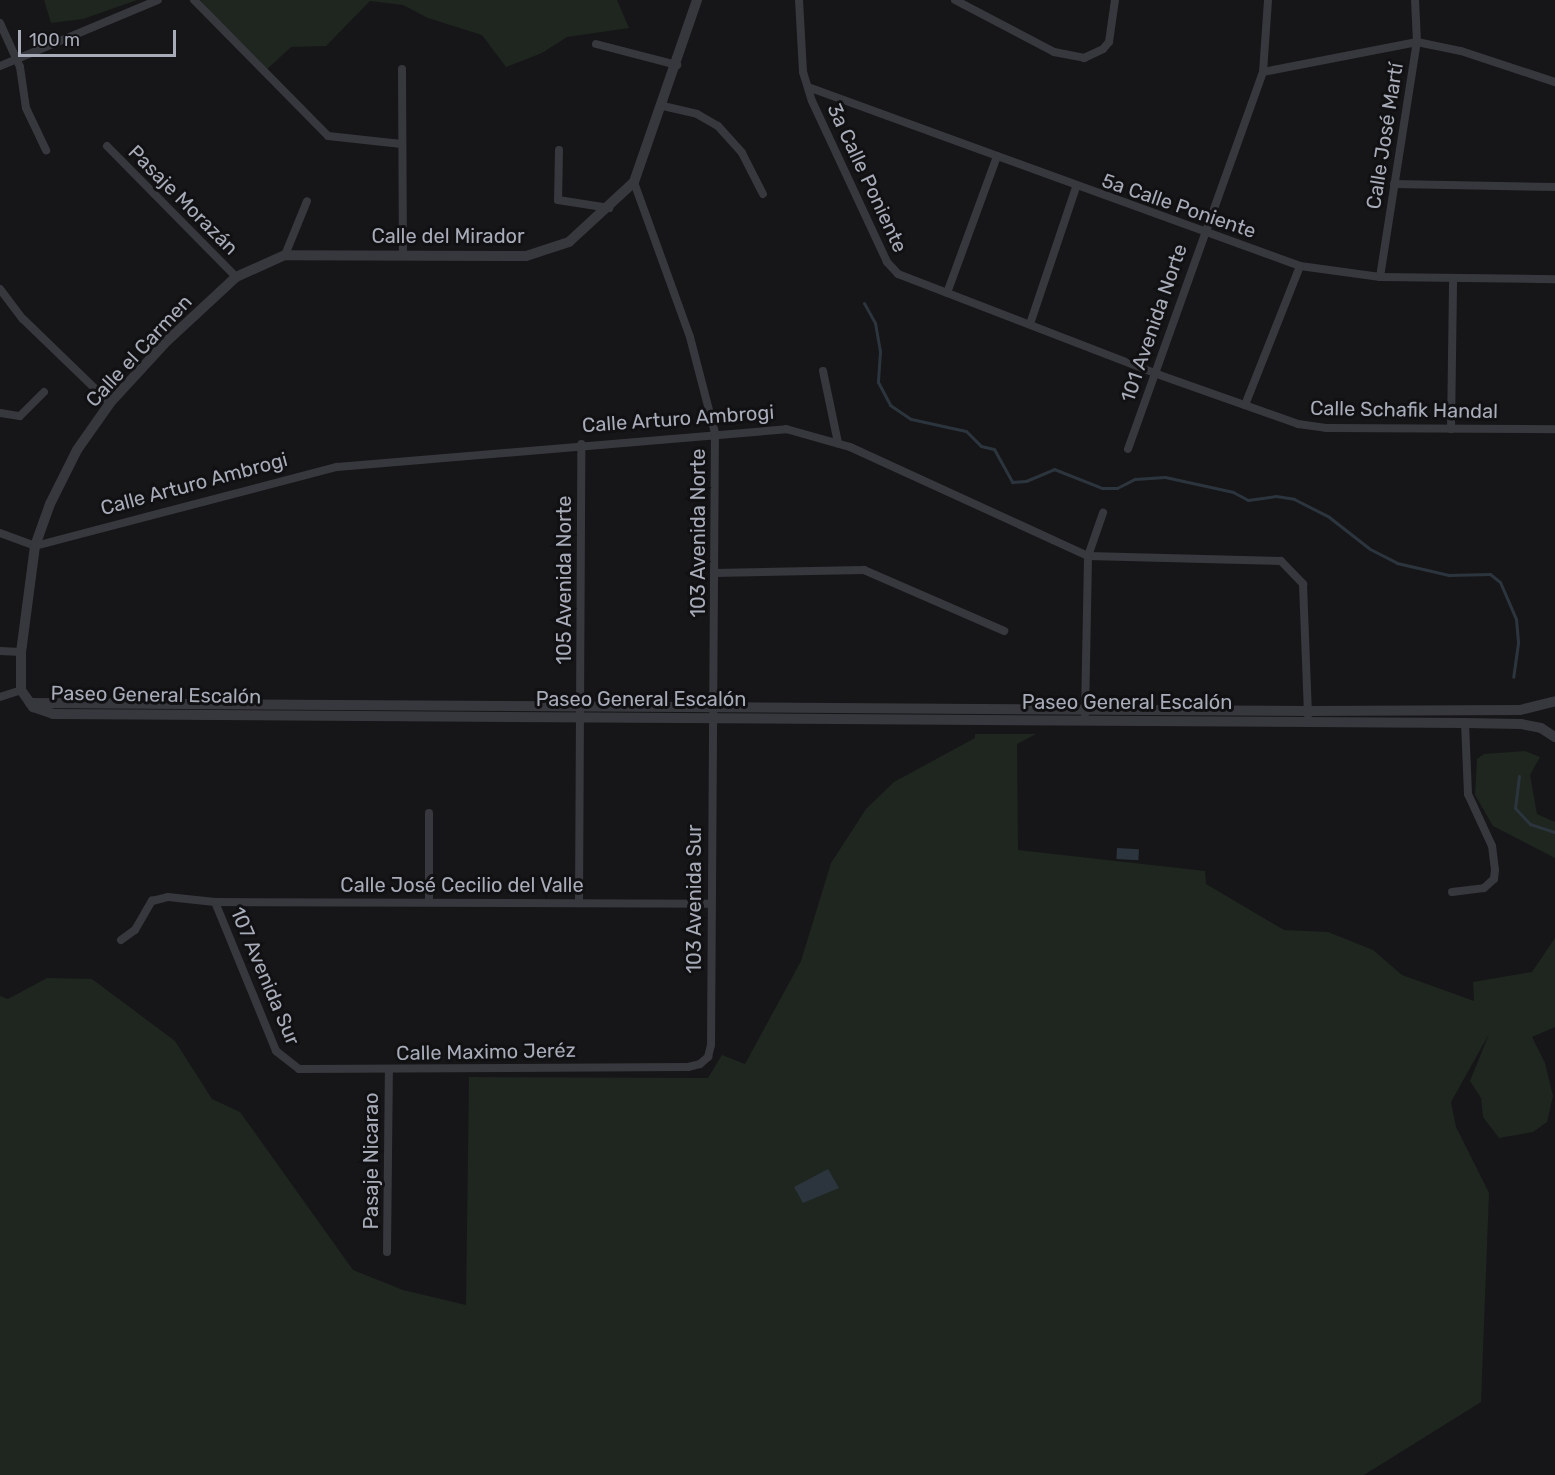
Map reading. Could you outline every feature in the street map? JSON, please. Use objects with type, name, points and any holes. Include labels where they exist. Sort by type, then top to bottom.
[{"type":"street","points":[[0,66],[17,61],[158,0]]},
{"type":"street","points":[[194,0],[328,136],[402,144]]},
{"type":"street","name":"Calle del Mirador","points":[[261,263],[285,255],[542,253],[569,242],[609,208],[634,182],[663,106],[697,0]]},
{"type":"street","name":"3a Calle Poniente","points":[[798,0],[801,52],[808,87],[886,262],[913,282],[1030,324],[1154,373]]},
{"type":"street","points":[[955,0],[1054,52],[1084,58],[1103,49],[1109,42],[1115,0]]},
{"type":"street","name":"101 Avenida Norte","points":[[1128,449],[1263,72],[1268,0]]},
{"type":"street","name":"Calle José Martí","points":[[1380,277],[1416,42],[1415,0]]},
{"type":"street","points":[[0,23],[17,61],[26,108],[46,150]]},
{"type":"street","points":[[1263,72],[1416,42],[1461,51],[1555,82]]},
{"type":"street","points":[[596,44],[677,65]]},
{"type":"street","points":[[402,69],[403,254]]},
{"type":"street","name":"5a Calle Poniente","points":[[808,87],[1076,187],[1300,266],[1380,277],[1555,279]]},
{"type":"street","points":[[663,106],[697,114],[718,126],[742,153],[763,194]]},
{"type":"street","name":"Pasaje Morazán","points":[[107,146],[236,277]]},
{"type":"street","points":[[559,150],[558,200],[609,208]]},
{"type":"street","points":[[947,293],[997,156]]},
{"type":"street","name":"103 Avenida Norte","points":[[634,182],[690,337],[715,433],[714,713]]},
{"type":"street","points":[[1394,184],[1555,186]]},
{"type":"street","points":[[1030,324],[1076,187]]},
{"type":"street","points":[[285,255],[307,201]]},
{"type":"street","name":"Calle el Carmen","points":[[35,546],[50,504],[77,450],[110,402],[164,344],[236,277],[261,263]]},
{"type":"street","points":[[1245,405],[1300,266]]},
{"type":"street","points":[[1451,429],[1453,278]]},
{"type":"street","points":[[0,289],[23,319],[110,402]]},
{"type":"street","points":[[823,371],[838,443]]},
{"type":"street","name":"Calle Schafik Handal","points":[[1154,373],[1289,421],[1317,427],[1555,429]]},
{"type":"street","points":[[0,413],[20,416],[44,392]]},
{"type":"street","name":"Calle Arturo Ambrogi","points":[[35,546],[313,471],[581,444],[786,429],[838,443],[1088,556],[1160,561],[1269,559],[1292,569],[1304,584],[1307,603],[1308,716]]},
{"type":"street","name":"105 Avenida Norte","points":[[579,902],[581,444]]},
{"type":"street","points":[[1085,715],[1088,556],[1103,513]]},
{"type":"street","points":[[0,533],[35,546],[21,652],[21,690],[0,697]]},
{"type":"street","points":[[714,573],[864,570],[1004,631]]},
{"type":"street","points":[[0,651],[21,652]]},
{"type":"street","name":"Paseo General Escalón","points":[[21,690],[30,703],[53,714],[580,712],[1308,716],[1520,710],[1555,700]]},
{"type":"street","name":"103 Avenida Sur","points":[[688,1066],[704,1062],[711,1045],[709,904],[714,713]]},
{"type":"street","name":"Paseo General Escalón","points":[[1308,716],[1521,724],[1541,728],[1555,737]]},
{"type":"street","points":[[1452,892],[1484,888],[1494,879],[1495,870],[1492,846],[1468,794],[1465,723]]},
{"type":"street","points":[[429,813],[429,901]]},
{"type":"street","name":"Calle José Cecilio del Valle","points":[[121,940],[135,930],[156,900],[168,897],[215,902],[429,901],[709,904]]},
{"type":"street","name":"107 Avenida Sur","points":[[215,902],[276,1051],[286,1062]]},
{"type":"street","name":"Calle Maximo Jeréz","points":[[286,1062],[304,1070],[688,1066]]},
{"type":"street","name":"Pasaje Nicarao","points":[[387,1252],[389,1069]]},
{"type":"shaded area","points":[[44,0],[137,0],[83,19],[51,23]]},
{"type":"shaded area","points":[[200,0],[617,0],[629,28],[567,37],[542,53],[506,67],[482,35],[428,18],[403,5],[370,1],[326,46],[291,47],[264,72]]},
{"type":"shaded area","points":[[975,734],[1036,734],[1017,744],[1018,850],[1205,871],[1206,884],[1284,930],[1328,932],[1373,950],[1402,975],[1474,1001],[1473,982],[1532,972],[1555,938],[1555,1027],[1532,1037],[1545,1063],[1553,1096],[1547,1122],[1533,1132],[1499,1138],[1483,1117],[1481,1098],[1470,1081],[1489,1034],[1451,1102],[1456,1127],[1489,1193],[1481,1402],[1364,1475],[0,1475],[0,996],[8,999],[47,978],[92,979],[175,1041],[212,1099],[240,1112],[353,1270],[403,1290],[466,1305],[469,1077],[708,1078],[722,1055],[745,1064],[801,961],[831,863],[866,809],[894,782],[975,738]]},
{"type":"shaded area","points":[[1525,751],[1540,757],[1530,775],[1537,814],[1555,822],[1555,858],[1493,826],[1475,795],[1477,759],[1484,754]]},
{"type":"shaded area","points":[[1117,848],[1139,849],[1138,860],[1116,859]]},
{"type":"shaded area","points":[[828,1169],[839,1188],[803,1203],[794,1187]]},
{"type":"waterway","points":[[864,303],[875,323],[880,352],[878,382],[890,405],[911,419],[966,431],[981,446],[994,449],[1012,482],[1026,481],[1054,469],[1102,488],[1117,488],[1135,479],[1165,477],[1233,492],[1248,500],[1276,496],[1294,499],[1329,517],[1370,549],[1397,563],[1449,575],[1490,574],[1500,582],[1516,619],[1518,643],[1513,677]]},
{"type":"waterway","points":[[1519,776],[1515,808],[1530,824],[1555,832]]}]
